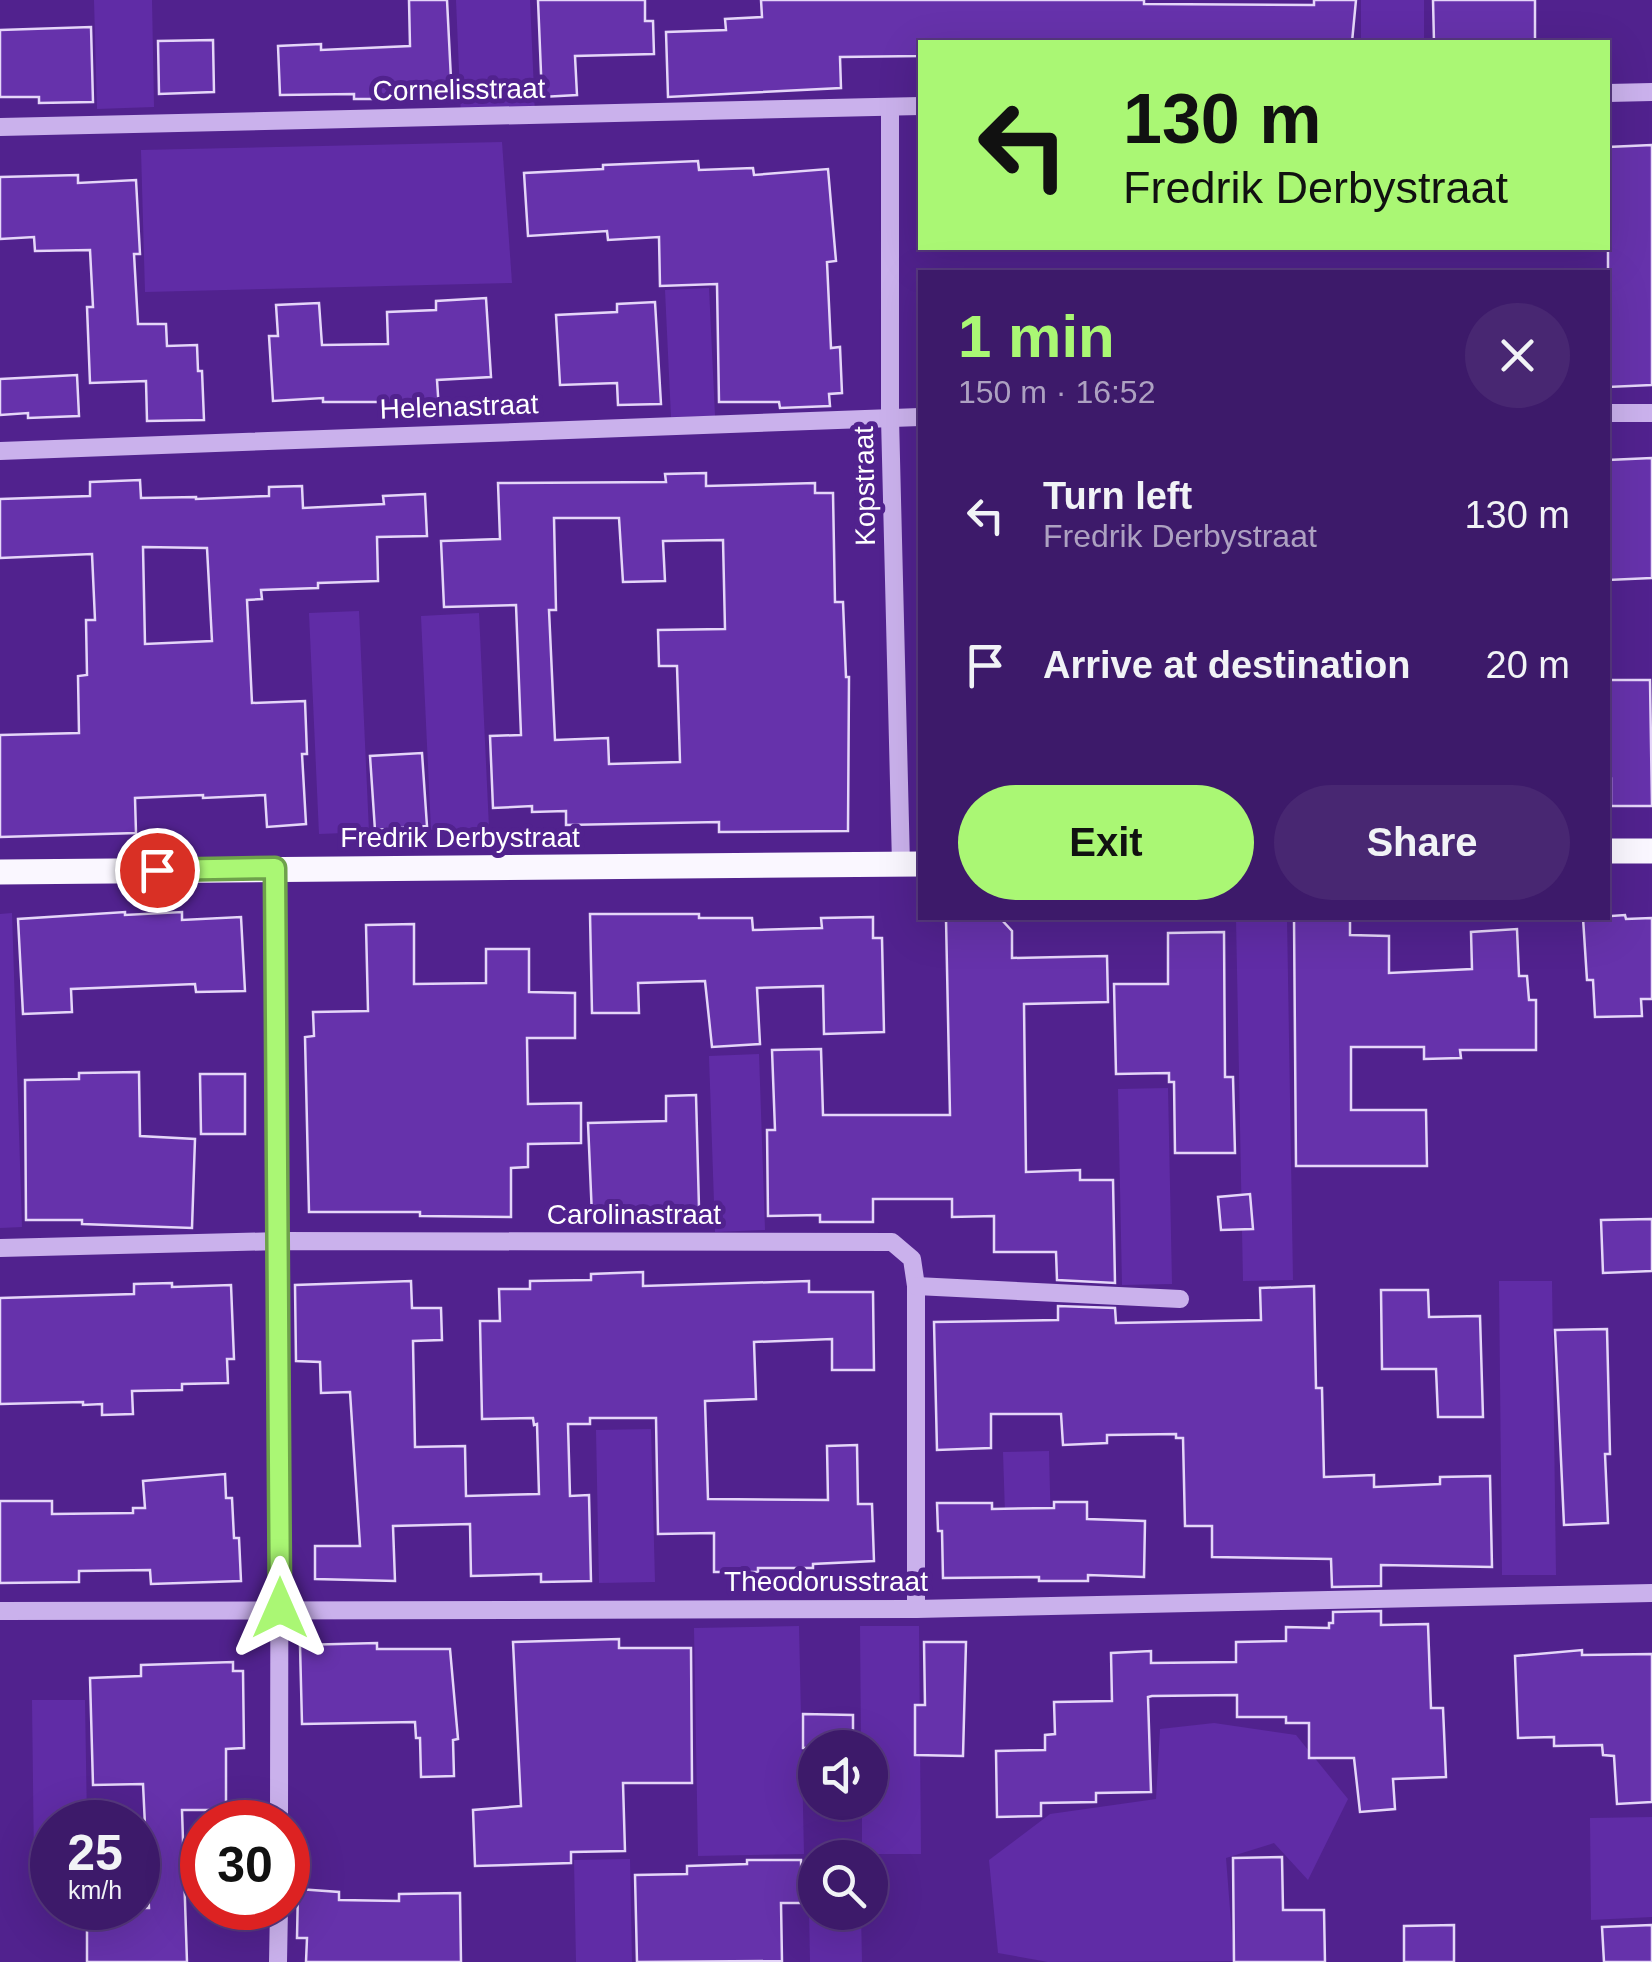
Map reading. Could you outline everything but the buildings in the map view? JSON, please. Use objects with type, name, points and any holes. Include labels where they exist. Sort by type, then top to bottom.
[{"type":"main road","points":[[1610,851],[1652,850]]},
{"type":"main road","name":"Fredrik Derbystraat","points":[[0,872],[910,864]]},
{"type":"street","points":[[1610,93],[1652,92]]},
{"type":"street","name":"Cornelisstraat","points":[[0,127],[918,106]]},
{"type":"street","name":"Kopstraat","points":[[890,107],[890,418],[910,864]]},
{"type":"street","points":[[1610,413],[1652,413]]},
{"type":"street","name":"Helenastraat","points":[[0,451],[918,418]]},
{"type":"street","points":[[275,868],[280,1241],[279,1800]]},
{"type":"street","name":"Carolinastraat","points":[[0,1248],[280,1241],[892,1242],[912,1258],[916,1286],[916,1608]]},
{"type":"street","points":[[916,1286],[1180,1299]]},
{"type":"street","name":"Theodorusstraat","points":[[0,1611],[916,1608],[1652,1593]]},
{"type":"street","points":[[278,1930],[278,1962]]},
{"type":"shaded area","points":[[94,0],[152,0],[154,107],[97,109]]},
{"type":"shaded area","points":[[456,0],[530,0],[535,114],[461,117]]},
{"type":"shaded area","points":[[1361,0],[1424,0],[1424,40],[1361,40]]},
{"type":"shaded area","points":[[502,142],[512,283],[145,292],[141,150]]},
{"type":"shaded area","points":[[709,288],[715,416],[671,417],[665,290]]},
{"type":"shaded area","points":[[359,611],[369,832],[319,834],[309,613]]},
{"type":"shaded area","points":[[479,613],[489,828],[431,830],[421,616]]},
{"type":"shaded area","points":[[12,913],[22,1227],[0,1228],[0,914]]},
{"type":"shaded area","points":[[1236,920],[1287,920],[1293,1280],[1243,1281]]},
{"type":"shaded area","points":[[759,1054],[765,1230],[715,1232],[709,1056]]},
{"type":"shaded area","points":[[1168,1088],[1172,1284],[1122,1285],[1118,1089]]},
{"type":"shaded area","points":[[1499,1281],[1552,1281],[1556,1575],[1502,1575]]},
{"type":"shaded area","points":[[651,1429],[655,1582],[599,1583],[596,1430]]},
{"type":"shaded area","points":[[1049,1451],[1052,1574],[1007,1575],[1003,1452]]},
{"type":"shaded area","points":[[799,1626],[798,1820],[803,1820],[804,1840],[798,1840],[798,1854],[698,1856],[694,1628]]},
{"type":"shaded area","points":[[860,1626],[919,1626],[921,1854],[888,1854],[888,1840],[862,1840],[862,1820],[888,1820],[888,1730],[861,1730]]},
{"type":"shaded area","points":[[32,1700],[85,1700],[87,1800],[33,1800]]},
{"type":"shaded area","points":[[1214,1723],[1296,1735],[1348,1799],[1308,1880],[1274,1843],[1226,1858],[1234,1961],[1048,1962],[998,1953],[989,1860],[1050,1814],[1156,1799],[1160,1729]]},
{"type":"shaded area","points":[[1652,1817],[1652,1917],[1591,1920],[1590,1818]]},
{"type":"shaded area","points":[[630,1859],[632,1962],[576,1962],[574,1860]]},
{"type":"shaded area","points":[[809,1930],[861,1930],[862,1962],[810,1962]]},
{"type":"route","points":[[157,870],[275,868],[280,1608]]}]
